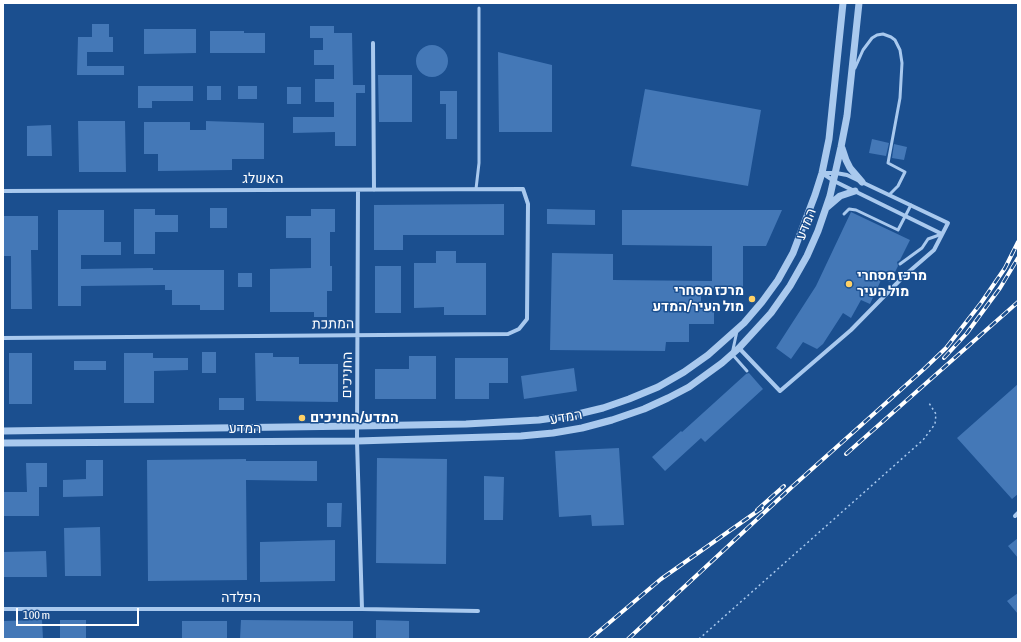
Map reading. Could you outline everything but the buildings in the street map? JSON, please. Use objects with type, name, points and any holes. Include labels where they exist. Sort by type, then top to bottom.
[{"type":"street","name":"המדע","points":[[3,431],[466,424],[539,420],[574,415],[603,408],[658,387],[684,372],[708,355],[738,329],[762,302],[778,280],[793,253],[822,173],[831,120],[843,3]]},
{"type":"street","name":"המדע","points":[[3,443],[357,441],[513,436],[553,433],[582,428],[644,410],[668,398],[689,387],[739,348],[771,313],[790,286],[807,256],[826,208],[836,173],[847,116],[859,3]]},
{"type":"street","points":[[373,43],[374,190]]},
{"type":"street","points":[[841,147],[850,168],[862,182]]},
{"type":"street","points":[[739,348],[780,391],[851,330],[904,276],[934,250],[948,222],[847,175],[822,173]]},
{"type":"street","points":[[822,173],[834,181],[942,234]]},
{"type":"street","name":"האשלג","points":[[3,191],[523,189]]},
{"type":"street","name":"המתכת","points":[[3,338],[508,334],[519,329],[526,319],[528,204],[523,189]]},
{"type":"street","name":"החניכים","points":[[358,190],[357,441],[362,609]]},
{"type":"street","points":[[826,208],[840,196],[855,191]]},
{"type":"street","name":"הפלדה","points":[[3,609],[362,609],[478,611]]},
{"type":"lane","points":[[476,189],[479,164],[479,8]]},
{"type":"lane","points":[[851,77],[863,50],[872,38],[882,34],[891,37],[894,40],[900,50],[902,63],[900,98],[888,163],[906,172],[898,186],[889,195]]},
{"type":"lane","points":[[844,214],[849,209],[856,210],[898,230],[911,205]]},
{"type":"lane","points":[[900,264],[922,248],[928,239],[942,234]]},
{"type":"lane","points":[[738,329],[734,340],[732,354],[747,371]]},
{"type":"path","points":[[699,639],[923,440],[934,424],[936,414],[929,403]]},
{"type":"railway","points":[[628,639],[793,486],[946,348],[981,303],[1005,268],[1018,242]]},
{"type":"railway","points":[[944,358],[967,333],[1000,288],[1018,258]]},
{"type":"railway","points":[[846,454],[1018,302]]},
{"type":"railway","points":[[757,510],[784,486]]},
{"type":"railway","points":[[590,639],[661,579],[762,508]]},
{"type":"place","name":"מרכז מסחרי מול העיר","points":[[849,284]]},
{"type":"place","name":"מרכז מסחרי מול העיר/המדע","points":[[752,299]]},
{"type":"place","name":"המדע/החניכים","points":[[302,418]]}]
